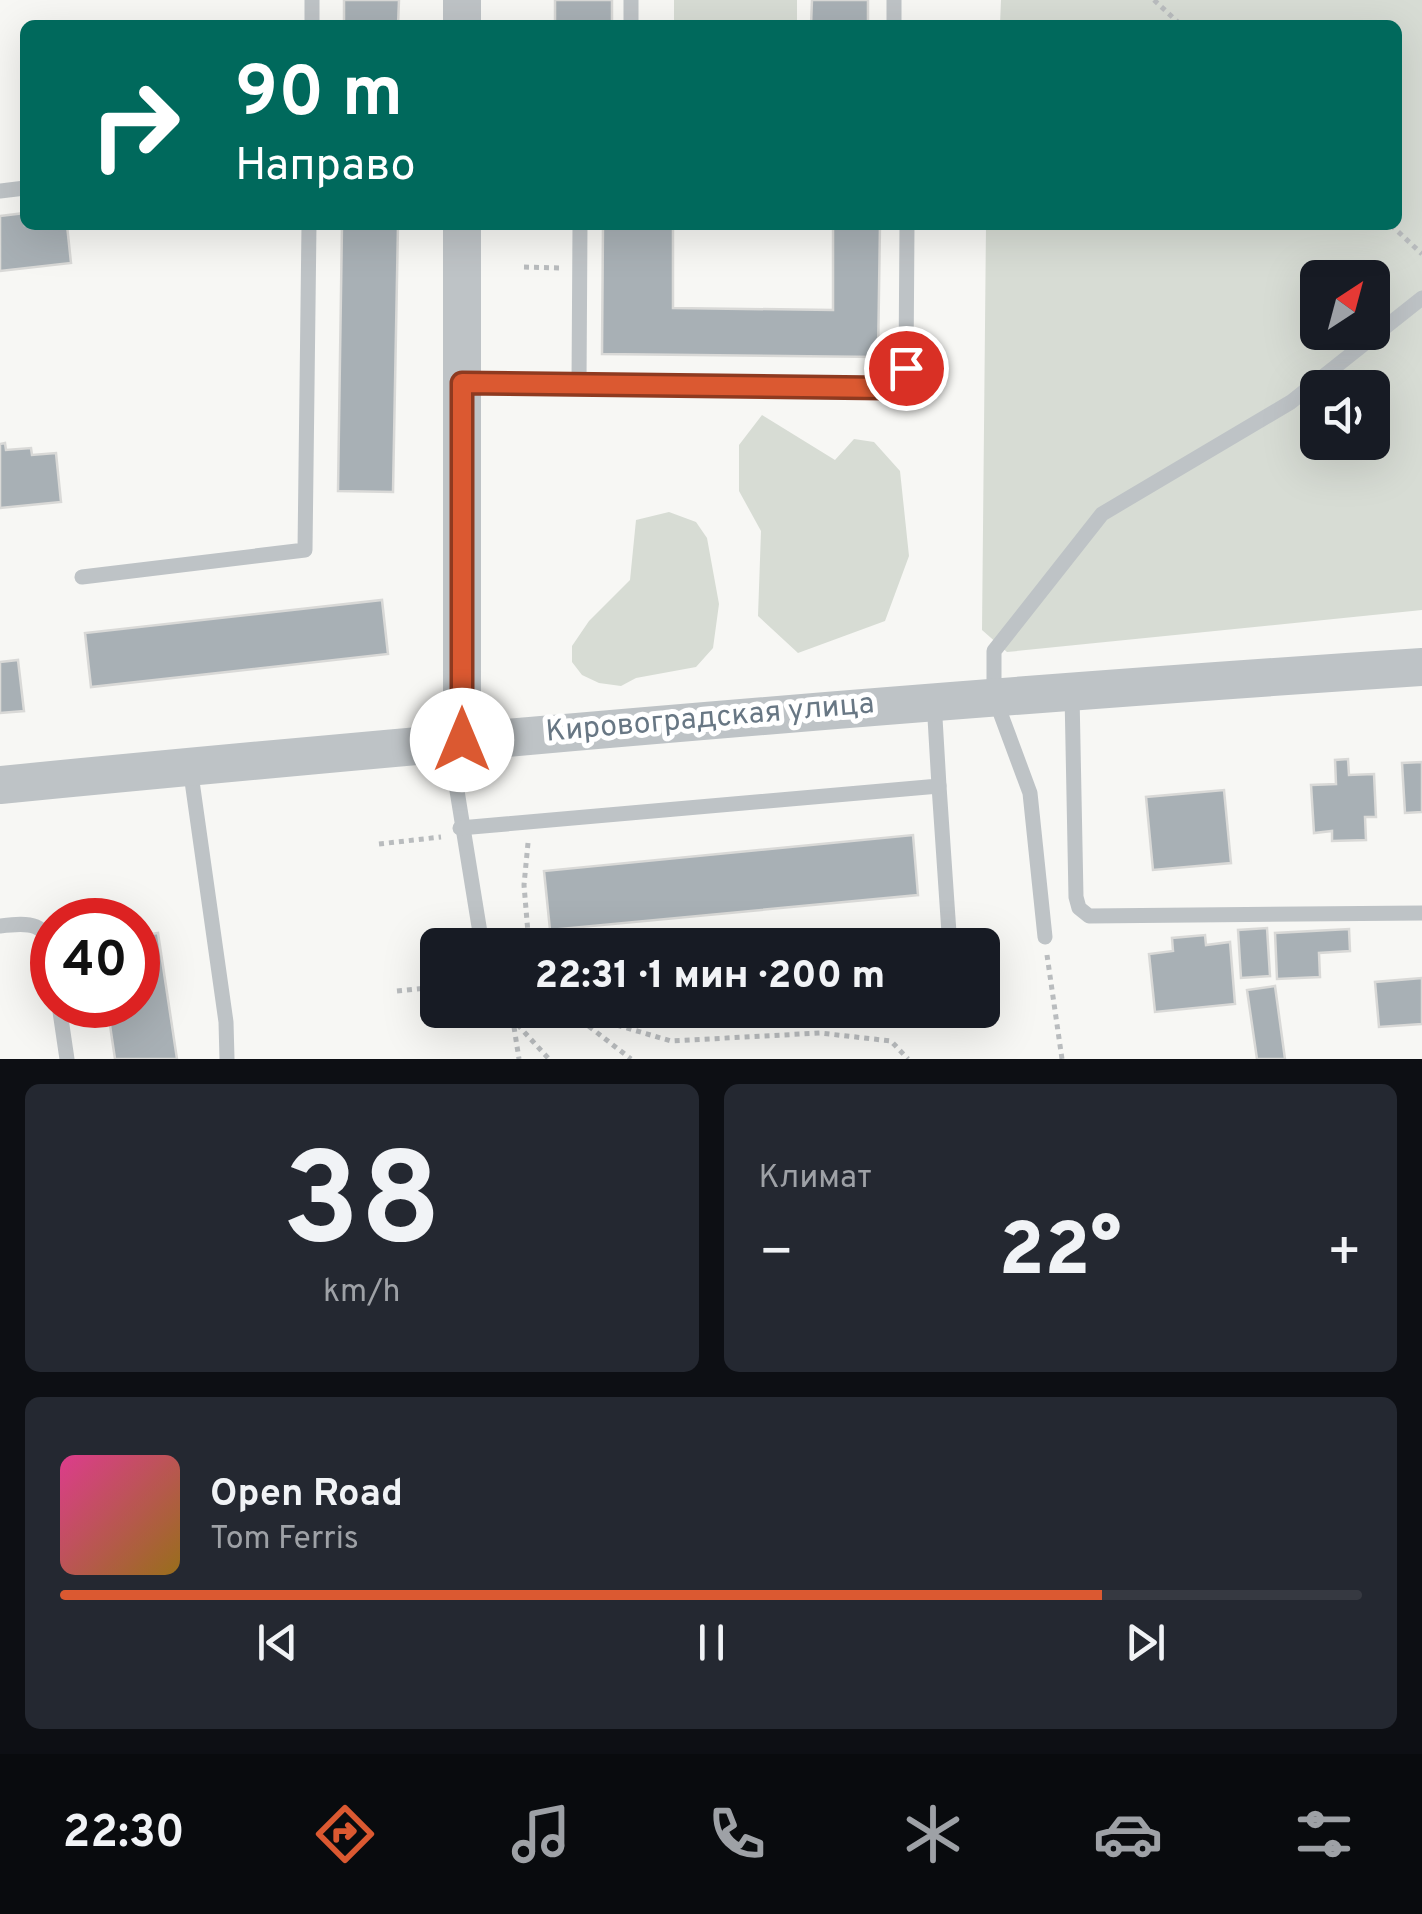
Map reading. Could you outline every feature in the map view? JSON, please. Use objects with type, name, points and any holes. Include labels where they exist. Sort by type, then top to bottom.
[{"type":"street","points":[[462,230],[462,740]]},
{"type":"street","name":"Кировоградская улица","points":[[0,786],[462,740],[1072,690],[1422,667]]},
{"type":"lane","points":[[82,578],[305,550],[310,230]]},
{"type":"lane","points":[[578,384],[580,230]]},
{"type":"lane","points":[[462,383],[897,386],[906,368],[907,230]]},
{"type":"lane","points":[[1045,937],[1030,793],[994,696],[994,651],[1102,514],[1290,402],[1422,298]]},
{"type":"lane","points":[[1072,690],[1076,896],[1080,908],[1089,916],[1422,913]]},
{"type":"lane","points":[[934,701],[949,928]]},
{"type":"lane","points":[[462,740],[453,766],[479,928]]},
{"type":"lane","points":[[190,767],[226,1022],[227,1059]]},
{"type":"lane","points":[[461,831],[530,821],[938,786]]},
{"type":"lane","points":[[0,926],[30,925]]},
{"type":"lane","points":[[63,1028],[67,1059]]},
{"type":"path","points":[[1154,0],[1176,20]]},
{"type":"path","points":[[1396,230],[1422,254]]},
{"type":"path","points":[[524,268],[538,268]]},
{"type":"path","points":[[527,928],[524,885],[530,821]]},
{"type":"path","points":[[379,844],[461,831]]},
{"type":"path","points":[[1045,937],[1062,1059]]},
{"type":"path","points":[[397,991],[420,989]]},
{"type":"path","points":[[515,1028],[519,1059]]},
{"type":"path","points":[[518,1028],[549,1059]]},
{"type":"path","points":[[590,1028],[631,1059]]},
{"type":"path","points":[[626,1028],[671,1041],[820,1033],[891,1041],[908,1059]]},
{"type":"shaded area","points":[[674,0],[797,0],[797,20],[674,20]]},
{"type":"shaded area","points":[[1001,0],[1422,0],[1422,610],[1007,652],[982,630],[986,230],[1402,230],[1402,20],[1000,20]]},
{"type":"shaded area","points":[[762,415],[835,460],[854,439],[874,442],[900,471],[909,556],[885,621],[798,653],[758,616],[761,531],[739,491],[739,445]]},
{"type":"shaded area","points":[[669,512],[696,522],[707,538],[719,604],[713,648],[696,667],[636,678],[621,686],[599,683],[582,675],[572,662],[572,646],[589,621],[630,580],[636,520]]},
{"type":"building","points":[[344,0],[399,0],[398,20],[344,20]]},
{"type":"building","points":[[555,0],[612,0],[612,20],[555,20]]},
{"type":"building","points":[[812,0],[868,0],[868,20],[811,20]]},
{"type":"building","points":[[20,214],[20,230],[68,230],[71,263],[0,271],[0,216]]},
{"type":"building","points":[[342,230],[398,230],[393,492],[338,491]]},
{"type":"building","points":[[603,230],[673,230],[673,308],[833,310],[833,230],[880,230],[878,357],[602,354]]},
{"type":"building","points":[[5,443],[6,450],[31,448],[32,455],[56,453],[61,502],[0,508],[0,444]]},
{"type":"building","points":[[382,600],[388,654],[91,687],[85,633]]},
{"type":"building","points":[[18,660],[24,711],[0,713],[0,662]]},
{"type":"building","points":[[1348,759],[1349,775],[1374,774],[1376,817],[1365,817],[1366,840],[1332,841],[1332,831],[1314,833],[1311,785],[1336,784],[1335,760]]},
{"type":"building","points":[[1422,762],[1422,812],[1405,813],[1402,763]]},
{"type":"building","points":[[1224,790],[1231,863],[1153,870],[1146,797]]},
{"type":"building","points":[[913,835],[918,895],[550,928],[544,871]]},
{"type":"building","points":[[1267,928],[1270,976],[1241,978],[1238,930]]},
{"type":"building","points":[[1349,929],[1350,951],[1319,953],[1320,977],[1277,979],[1275,933]]},
{"type":"building","points":[[1205,935],[1206,945],[1230,942],[1235,1004],[1155,1012],[1149,954],[1173,951],[1172,938]]},
{"type":"building","points":[[160,946],[177,1059],[115,1059],[110,1028],[160,1028]]},
{"type":"building","points":[[1422,978],[1422,1024],[1379,1027],[1375,982]]},
{"type":"building","points":[[1275,986],[1285,1059],[1257,1059],[1247,990]]},
{"type":"route","points":[[462,740],[462,383],[885,388],[897,386],[906,368]]}]
